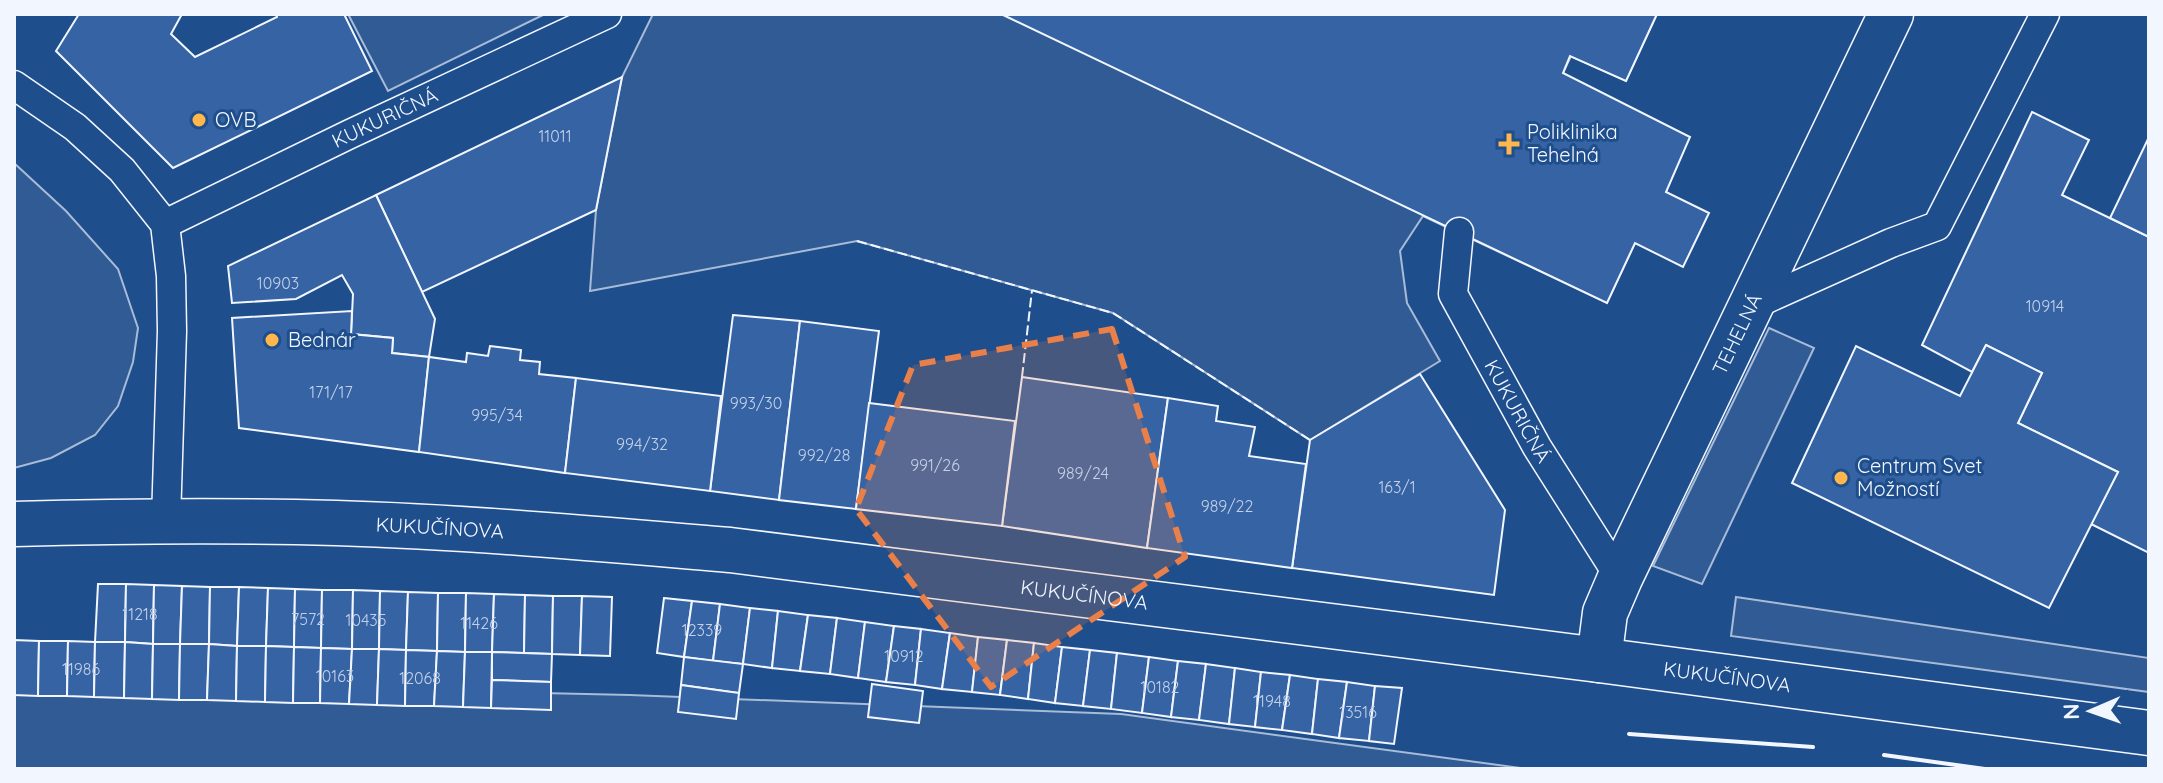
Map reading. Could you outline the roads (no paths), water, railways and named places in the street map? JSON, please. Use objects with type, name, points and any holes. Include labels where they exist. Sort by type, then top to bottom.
[{"type":"street","name":"TEHELNÁ","points":[[1599,660],[1605,613],[1620,578],[1891,14]]},
{"type":"street","name":"KUKUČÍNOVA","points":[[14,524],[166,520],[339,523],[730,550],[2149,733]]},
{"type":"lane","name":"KUKURIČNÁ","points":[[165,224],[607,14]]},
{"type":"lane","points":[[1753,305],[1891,243],[1937,226],[2045,14]]},
{"type":"lane","points":[[14,85],[75,127],[122,170],[165,224],[171,276],[172,331],[166,520]]},
{"type":"lane","name":"KUKURIČNÁ","points":[[1459,232],[1453,294],[1537,447],[1620,578]]},
{"type":"place","name":"OVB","points":[[199,120]]},
{"type":"place","name":"Poliklinika Tehelná","points":[[1509,144]]},
{"type":"place","name":"Bednár","points":[[272,340]]},
{"type":"place","name":"Centrum Svet Možností","points":[[1841,478]]}]
